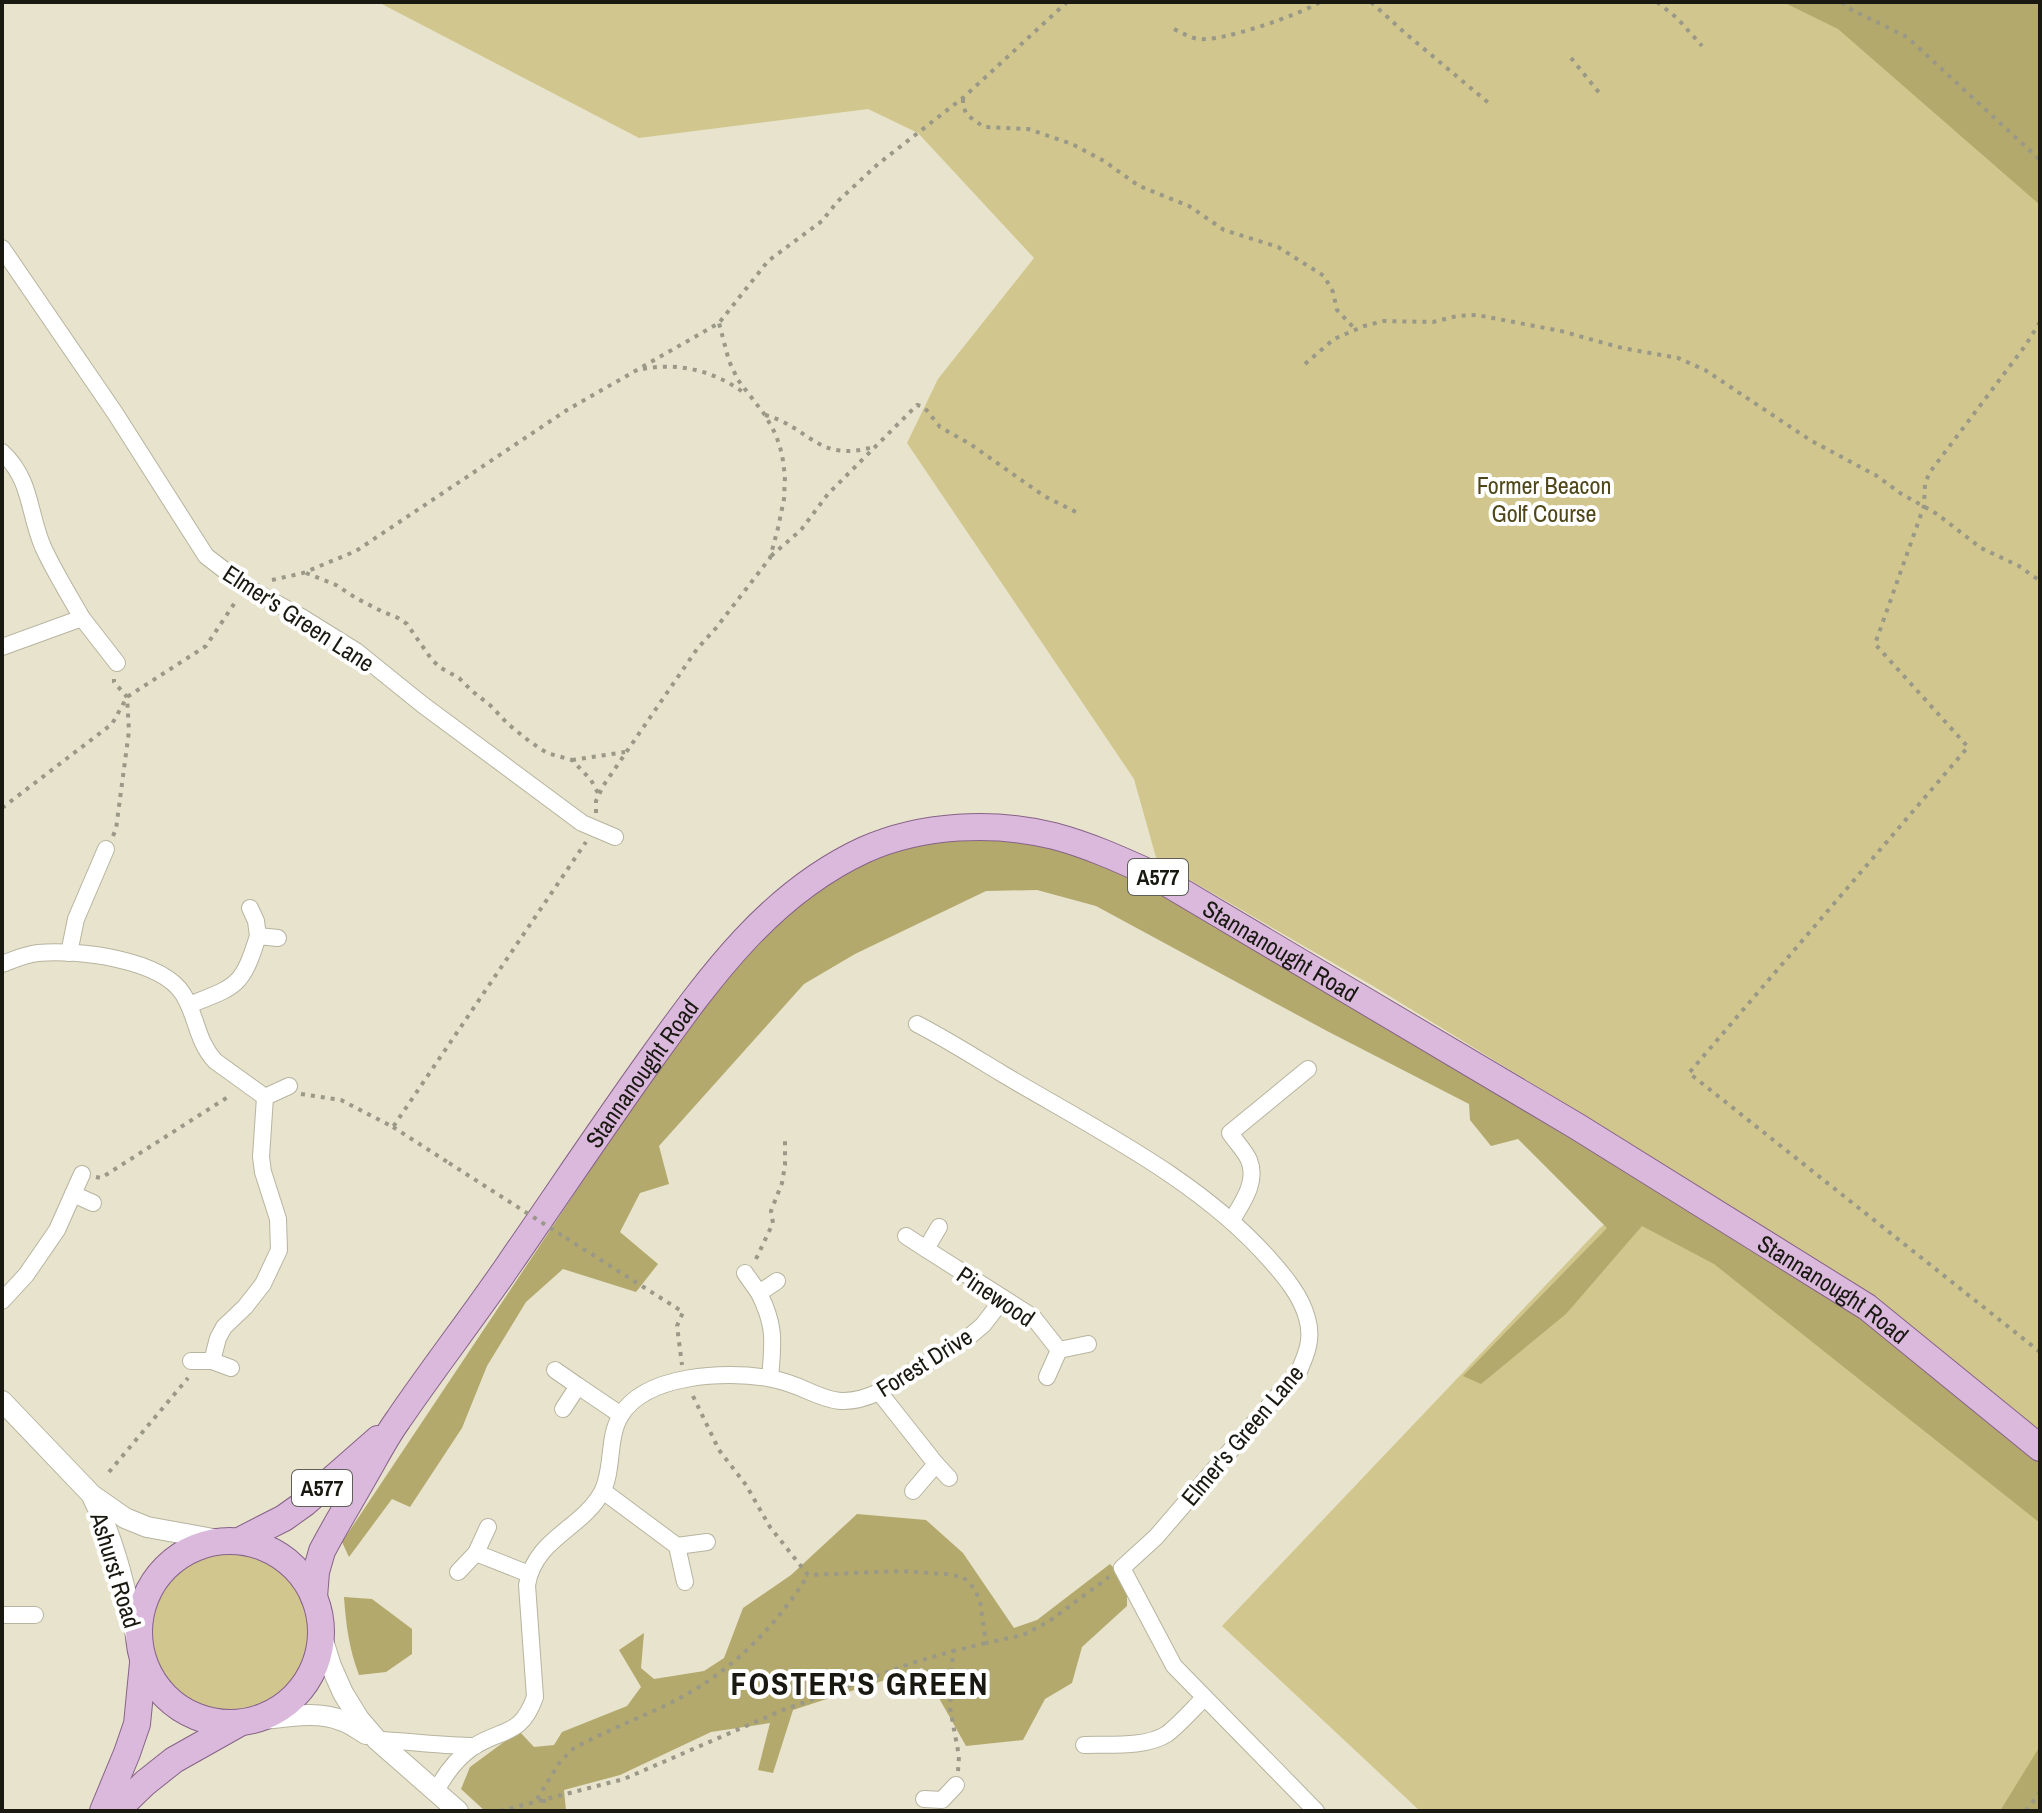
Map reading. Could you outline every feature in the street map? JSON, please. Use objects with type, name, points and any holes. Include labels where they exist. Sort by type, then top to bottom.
[{"type":"main road","name":"Stannanought Road","points":[[314,1597],[322,1551],[396,1423],[707,982],[748,935],[785,901],[828,870],[866,850],[911,835],[954,828],[1002,828],[1052,836],[1098,849],[1150,873],[1552,1111],[1867,1307],[2040,1448]]},
{"type":"main road","name":"Stannanought Road","points":[[231,1541],[284,1518],[305,1503],[396,1423]]},
{"type":"main road","name":"A577","points":[[103,1811],[137,1724],[141,1654],[138,1620],[145,1596],[158,1575],[177,1558],[199,1546],[231,1541],[263,1547],[285,1559],[302,1576],[320,1615],[321,1634],[316,1664],[301,1691],[277,1711],[248,1722],[174,1760],[116,1811]]},
{"type":"main road","points":[[141,1654],[157,1689],[180,1710],[208,1722],[248,1722]]},
{"type":"street","name":"Elmer's Green Lane","points":[[2,248],[115,413],[206,556],[245,586],[356,651],[582,823],[615,837]]},
{"type":"street","points":[[2,452],[24,480],[44,549],[82,618],[117,663]]},
{"type":"street","points":[[2,647],[82,618]]},
{"type":"street","points":[[69,953],[76,919],[106,849]]},
{"type":"street","points":[[189,1005],[227,990],[242,976],[258,936],[250,908]]},
{"type":"street","points":[[258,936],[278,938]]},
{"type":"street","points":[[2,964],[36,953],[69,953],[150,969],[175,984],[189,1005],[199,1036],[209,1054],[265,1097]]},
{"type":"street","name":"Elmer's Green Lane","points":[[917,1024],[1058,1105],[1187,1185],[1232,1220],[1260,1248],[1289,1281],[1302,1305],[1310,1333],[1309,1348],[1299,1371],[1156,1537],[1125,1566]]},
{"type":"street","points":[[1232,1220],[1247,1195],[1251,1180],[1250,1162],[1230,1133],[1308,1069]]},
{"type":"street","points":[[265,1097],[289,1086]]},
{"type":"street","points":[[231,1368],[202,1361],[224,1327],[263,1284],[279,1250],[278,1219],[261,1157],[265,1097]]},
{"type":"street","points":[[2,1301],[26,1275],[57,1230],[82,1174]]},
{"type":"street","points":[[73,1194],[93,1203]]},
{"type":"street","points":[[926,1249],[939,1227]]},
{"type":"street","name":"Pinewood","points":[[906,1236],[1033,1317],[1059,1350]]},
{"type":"street","points":[[745,1273],[759,1293],[772,1325],[770,1378]]},
{"type":"street","points":[[759,1293],[777,1281]]},
{"type":"street","name":"Forest Drive","points":[[621,1415],[635,1399],[672,1381],[739,1376],[770,1378],[832,1400],[846,1402],[863,1399],[970,1336],[1003,1299]]},
{"type":"street","points":[[1047,1377],[1059,1350],[1088,1344]]},
{"type":"street","points":[[436,1791],[455,1762],[475,1746],[518,1726],[530,1712],[535,1697],[527,1585],[529,1574],[539,1554],[584,1514],[603,1491],[613,1436],[621,1415],[555,1370]]},
{"type":"street","points":[[563,1409],[578,1386]]},
{"type":"street","points":[[879,1392],[949,1478]]},
{"type":"street","name":"Ashurst Road","points":[[2,1401],[92,1495],[125,1518],[147,1527],[231,1541]]},
{"type":"street","points":[[913,1491],[936,1464]]},
{"type":"street","points":[[603,1491],[677,1546],[685,1582]]},
{"type":"street","name":"Ashurst Road","points":[[92,1495],[116,1553],[141,1654]]},
{"type":"street","points":[[458,1572],[476,1553],[488,1527]]},
{"type":"street","points":[[677,1546],[707,1542]]},
{"type":"street","points":[[476,1553],[529,1574]]},
{"type":"street","points":[[1125,1566],[1122,1568],[1174,1666],[1316,1811]]},
{"type":"street","points":[[2,1615],[35,1615]]},
{"type":"street","points":[[321,1634],[343,1693],[359,1719],[377,1740],[458,1811]]},
{"type":"street","points":[[1084,1745],[1132,1743],[1159,1738],[1204,1698]]},
{"type":"street","points":[[248,1722],[299,1715],[320,1716],[343,1721],[377,1740],[475,1746]]},
{"type":"street","points":[[924,1799],[944,1806],[956,1785]]},
{"type":"path","points":[[2,808],[112,724],[127,697],[206,646],[245,586],[303,573],[356,551],[567,410],[719,323],[768,261],[822,221],[837,202],[878,164],[964,97],[1067,2]]},
{"type":"path","points":[[1174,29],[1198,39],[1218,38],[1290,17],[1320,2]]},
{"type":"path","points":[[1371,2],[1491,105]]},
{"type":"path","points":[[1657,2],[1677,18],[1702,46]]},
{"type":"path","points":[[1842,2],[1848,8],[1907,37],[2040,160]]},
{"type":"path","points":[[1571,58],[1601,95]]},
{"type":"path","points":[[964,97],[964,111],[979,124],[989,128],[1019,127],[1072,144],[1104,161],[1139,186],[1189,206],[1224,230],[1278,247],[1324,276],[1333,292],[1337,310],[1355,329]]},
{"type":"path","points":[[1305,364],[1334,339],[1355,329],[1384,321],[1424,323],[1477,315],[1678,358],[1705,370],[1810,440],[1930,509],[1981,548],[2026,570],[2040,581]]},
{"type":"path","points":[[2040,322],[1930,472],[1925,483],[1924,506],[1875,644],[1968,747],[1689,1073],[2040,1352]]},
{"type":"path","points":[[719,323],[729,361],[738,380],[765,415],[782,454],[785,476],[781,514],[770,558]]},
{"type":"path","points":[[637,370],[690,368],[722,379],[750,397]]},
{"type":"path","points":[[393,1127],[595,829],[598,793],[697,649],[770,558],[801,530],[828,494],[917,405],[924,407],[940,427],[970,444],[1044,496],[1076,512]]},
{"type":"path","points":[[765,415],[781,419],[821,446],[834,450],[875,447]]},
{"type":"path","points":[[303,573],[336,585],[398,618],[412,629],[432,660],[459,678],[508,724],[547,753],[583,760],[627,752]]},
{"type":"path","points":[[106,849],[116,829],[129,731],[127,697]]},
{"type":"path","points":[[572,760],[591,780],[598,793]]},
{"type":"path","points":[[82,1174],[101,1178],[249,1085]]},
{"type":"path","points":[[289,1086],[299,1094],[341,1100],[393,1127],[683,1312],[677,1326],[677,1341],[685,1380],[719,1450],[746,1485],[770,1527],[808,1575]]},
{"type":"path","points":[[745,1273],[753,1266],[773,1223],[771,1211],[782,1183],[785,1141]]},
{"type":"path","points":[[109,1472],[202,1361]]},
{"type":"path","points":[[500,1811],[624,1779],[783,1710],[912,1663],[1023,1635],[1048,1622],[1125,1566]]},
{"type":"path","points":[[808,1575],[902,1571],[963,1577],[974,1588],[980,1601],[986,1643]]},
{"type":"path","points":[[535,1801],[560,1762],[574,1748],[682,1697],[719,1674],[794,1599],[808,1575]]},
{"type":"path","points":[[953,1651],[950,1708],[959,1756],[956,1785]]},
{"type":"path","points":[[2026,1811],[2040,1792]]},
{"type":"path","points":[[544,1799],[544,1811]]},
{"type":"green space","name":"Former Beacon Golf Course","points":[[378,2],[2040,2],[2040,1811],[1420,1811],[1222,1626],[1600,1228],[1650,1187],[1857,1300],[1631,1144],[1373,986],[1157,861],[1134,779],[907,443],[938,379],[1034,258],[918,133],[868,109],[639,138]]},
{"type":"green space","points":[[230,1550],[261,1556],[287,1574],[305,1600],[311,1631],[305,1662],[287,1688],[261,1706],[230,1712],[199,1706],[173,1688],[155,1662],[149,1631],[155,1600],[173,1574],[199,1556]]},
{"type":"shaded area","points":[[1783,2],[2040,2],[2040,205],[1838,29]]},
{"type":"shaded area","points":[[941,836],[1055,840],[1161,884],[1853,1308],[2040,1464],[2040,1523],[1714,1264],[1642,1226],[1566,1314],[1481,1384],[1463,1376],[1607,1228],[1518,1139],[1491,1146],[1470,1120],[1469,1104],[1096,906],[1037,890],[986,891],[855,954],[804,984],[659,1146],[669,1184],[640,1193],[620,1232],[658,1264],[636,1292],[563,1269],[526,1302],[487,1366],[462,1428],[410,1507],[392,1499],[349,1557],[342,1542],[621,1124],[726,974],[784,913],[835,876],[887,852]]},
{"type":"shaded area","points":[[857,1514],[926,1520],[963,1553],[1014,1628],[1037,1620],[1110,1564],[1127,1582],[1127,1606],[1082,1647],[1072,1683],[1045,1699],[1023,1740],[966,1746],[922,1668],[793,1710],[773,1773],[758,1770],[770,1723],[711,1732],[620,1775],[564,1790],[566,1811],[485,1811],[461,1789],[470,1767],[519,1731],[534,1747],[554,1745],[562,1732],[627,1706],[641,1687],[619,1650],[644,1633],[641,1668],[654,1679],[704,1671],[724,1658],[743,1608],[791,1575]]},
{"type":"shaded area","points":[[344,1597],[372,1599],[412,1629],[412,1654],[386,1672],[359,1675],[348,1637]]},
{"type":"shaded area","points":[[2040,1746],[2040,1811],[2000,1811]]},
{"type":"district","name":"FOSTER'S GREEN","points":[[860,1683]]}]
